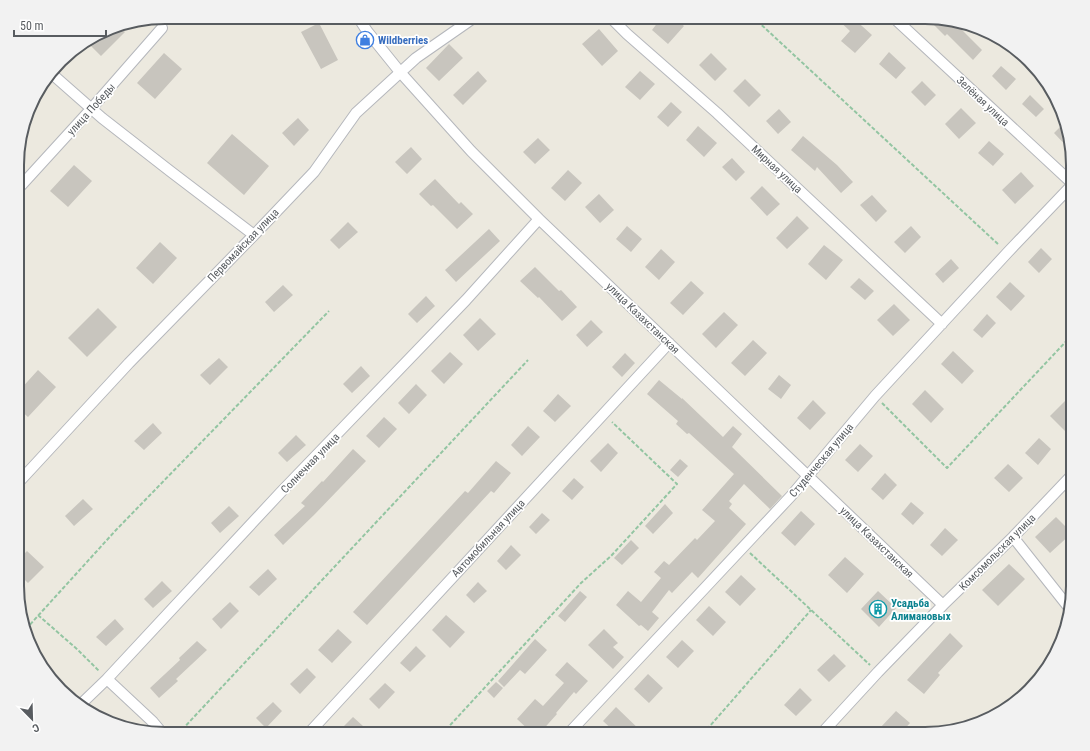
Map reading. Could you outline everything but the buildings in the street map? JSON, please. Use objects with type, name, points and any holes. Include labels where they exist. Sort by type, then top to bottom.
[{"type":"street","name":"улица Казахстанская","points":[[362,24],[400,72],[471,151],[539,219],[943,605]]},
{"type":"street","name":"Первомайская улица","points":[[24,477],[129,363],[314,172],[356,113],[416,58],[465,24]]},
{"type":"street","name":"Мирная улица","points":[[617,24],[717,113],[942,324]]},
{"type":"street","name":"Зелёная улица","points":[[901,24],[1066,178]]},
{"type":"street","name":"улица Победы","points":[[24,183],[92,109],[162,28]]},
{"type":"street","points":[[55,77],[92,109],[254,235]]},
{"type":"street","name":"Студенческая улица","points":[[575,727],[791,496],[875,396],[1066,191]]},
{"type":"street","name":"Солнечная улица","points":[[84,701],[107,679],[281,492],[466,300],[539,219]]},
{"type":"street","name":"Автомобильная улица","points":[[314,727],[669,343]]},
{"type":"street","name":"Комсомольская улица","points":[[827,727],[943,605],[1013,537],[1066,481]]},
{"type":"street","points":[[1013,537],[1065,603]]},
{"type":"street","points":[[107,679],[157,727]]},
{"type":"path","points":[[761,24],[1008,252]]},
{"type":"path","points":[[29,624],[116,530],[329,311]]},
{"type":"path","points":[[875,396],[947,468],[1066,341]]},
{"type":"path","points":[[185,727],[528,360]]},
{"type":"path","points":[[448,727],[580,583],[611,556],[677,484],[604,414]]},
{"type":"path","points":[[744,547],[878,672]]},
{"type":"path","points":[[709,727],[811,610]]},
{"type":"path","points":[[38,615],[78,650],[107,679]]},
{"type":"place","name":"Wildberries","points":[[365,40]]},
{"type":"place","name":"Усадьба Алимановых","points":[[878,609]]}]
